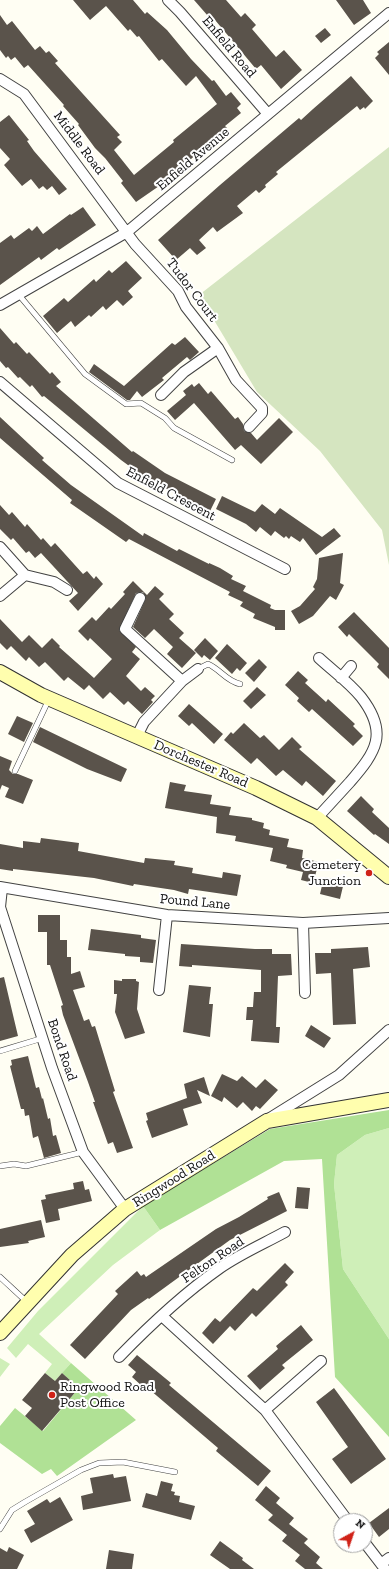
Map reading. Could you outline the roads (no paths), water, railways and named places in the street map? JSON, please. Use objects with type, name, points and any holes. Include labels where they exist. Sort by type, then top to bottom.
[{"type":"main road","name":"Dorchester Road","points":[[0,672],[49,698],[256,788],[317,818],[389,876]]},
{"type":"main road","name":"Ringwood Road","points":[[0,1333],[72,1255],[125,1209],[267,1121],[389,1100]]},
{"type":"street","name":"Enfield Road","points":[[168,0],[268,114]]},
{"type":"street","name":"Enfield Avenue","points":[[0,305],[127,232],[389,13]]},
{"type":"street","name":"Middle Road","points":[[0,79],[24,94],[127,232]]},
{"type":"street","name":"Tudor Court","points":[[127,232],[172,283],[186,307],[218,348],[236,380],[262,408],[262,413],[249,426]]},
{"type":"street","points":[[161,395],[184,372],[218,348]]},
{"type":"street","name":"Enfield Crescent","points":[[0,382],[118,483],[285,569]]},
{"type":"street","points":[[0,547],[25,575],[54,582],[67,590]]},
{"type":"street","points":[[0,596],[25,575]]},
{"type":"street","points":[[140,598],[125,629],[182,681]]},
{"type":"street","points":[[317,818],[366,763],[376,747],[377,728],[369,708],[356,691],[319,658]]},
{"type":"street","points":[[341,678],[351,666]]},
{"type":"street","points":[[137,736],[144,722],[182,681],[198,669]]},
{"type":"street","name":"Pound Lane","points":[[1,888],[168,915],[303,923],[389,918]]},
{"type":"street","name":"Bond Road","points":[[1,888],[0,907],[43,1038],[83,1152],[125,1209]]},
{"type":"street","points":[[158,990],[168,915]]},
{"type":"street","points":[[303,923],[306,993]]},
{"type":"street","points":[[267,1121],[338,1075],[389,1030]]},
{"type":"street","name":"Felton Road","points":[[119,1357],[141,1334],[178,1301],[221,1268],[284,1232]]},
{"type":"street","points":[[162,1316],[265,1410],[342,1513]]},
{"type":"street","points":[[265,1410],[321,1361]]},
{"type":"street","points":[[373,1551],[385,1564]]},
{"type":"lane","points":[[19,295],[86,374],[126,404],[141,403],[165,418],[174,428],[232,460]]},
{"type":"lane","points":[[198,669],[208,664],[215,667],[232,682],[240,684]]},
{"type":"lane","points":[[15,771],[49,698]]},
{"type":"lane","points":[[0,1051],[43,1038]]},
{"type":"lane","points":[[0,1166],[14,1164],[26,1166],[83,1152]]},
{"type":"lane","points":[[0,1277],[27,1302]]},
{"type":"lane","points":[[0,1529],[12,1510],[81,1470],[99,1463],[123,1462],[175,1472]]},
{"type":"place","name":"Cemetery Junction","points":[[369,873]]},
{"type":"place","name":"Ringwood Road Post Office","points":[[52,1395]]}]
